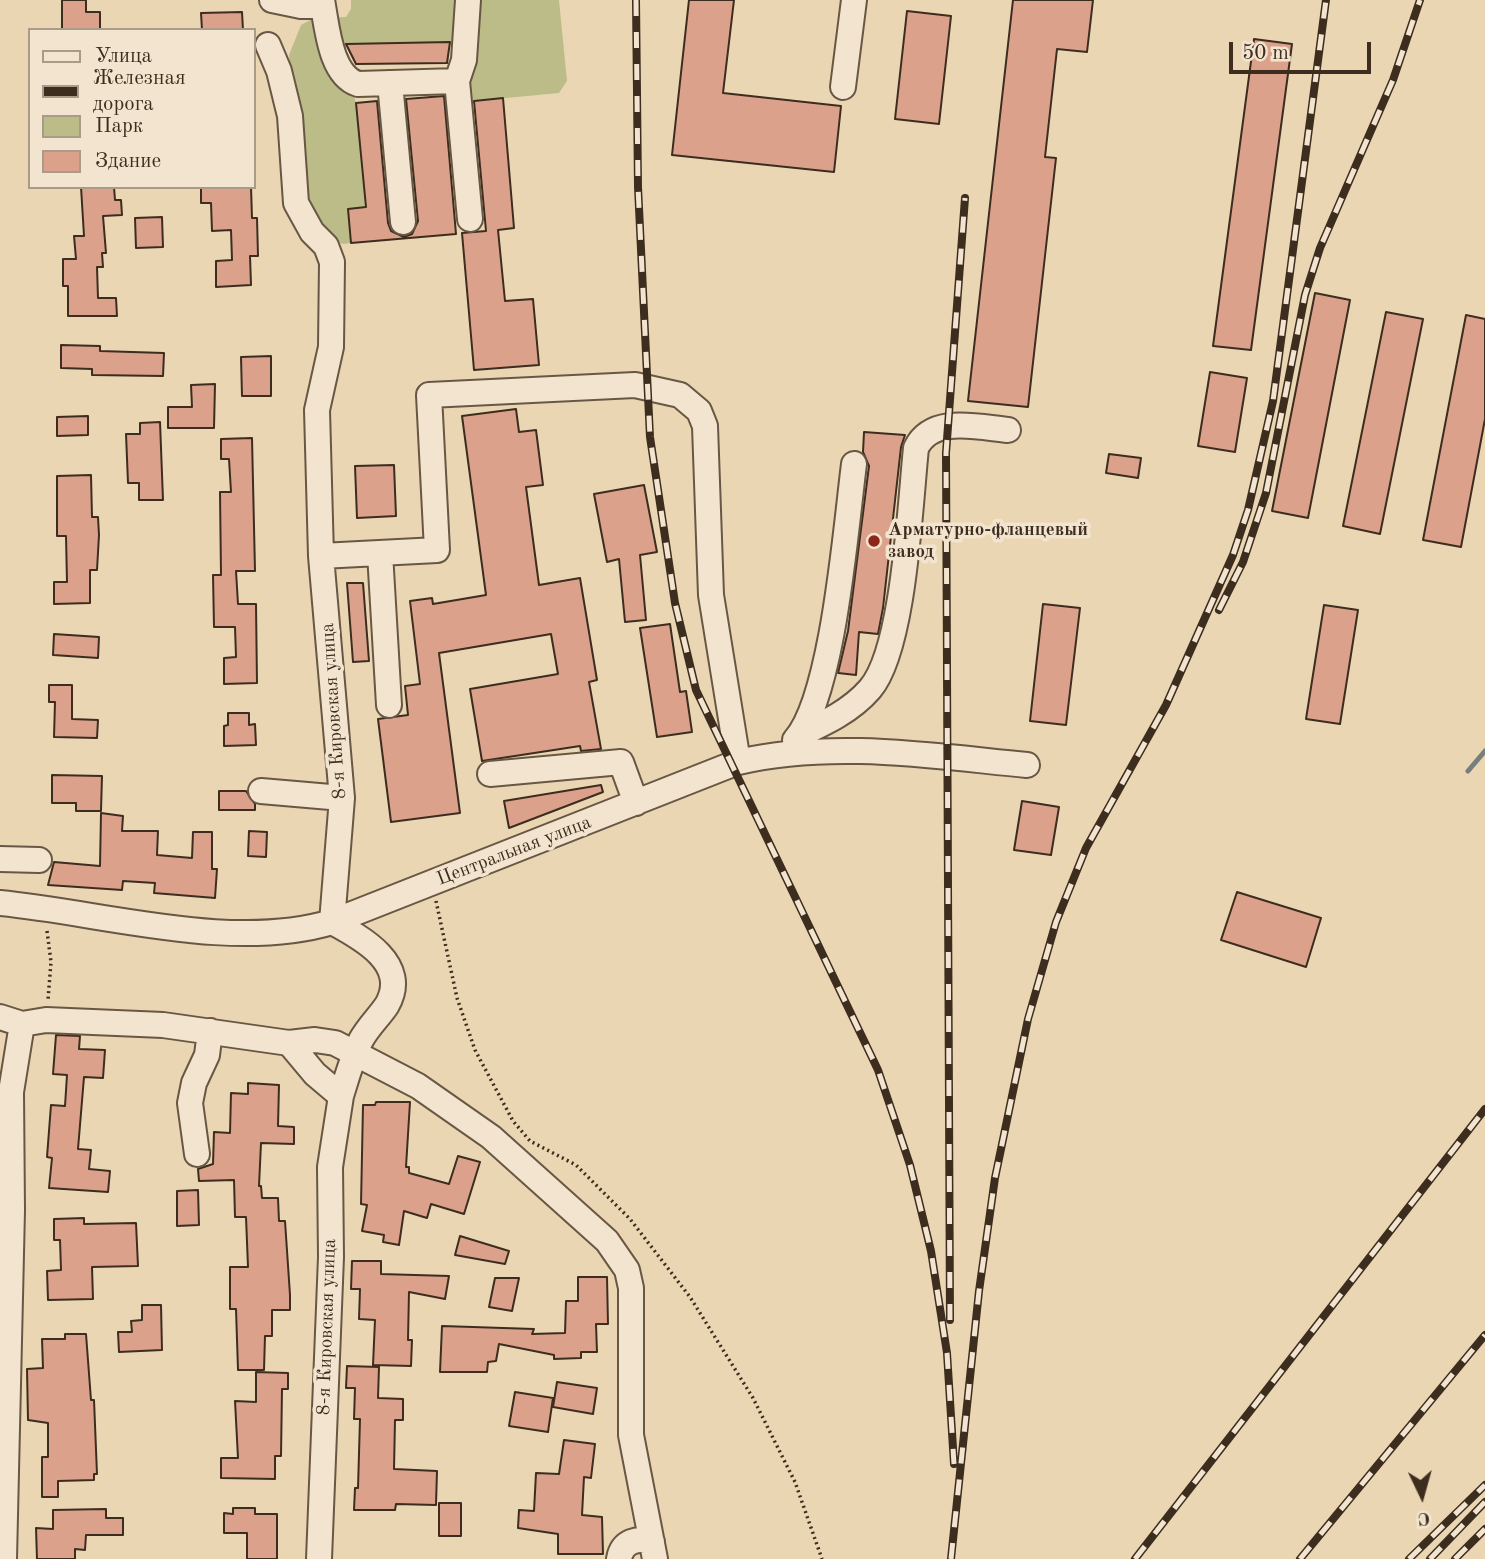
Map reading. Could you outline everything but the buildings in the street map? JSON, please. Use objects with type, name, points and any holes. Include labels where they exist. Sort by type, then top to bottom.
[{"type":"street","points":[[272,0],[323,3],[341,72],[358,84],[457,81]]},
{"type":"street","points":[[468,0],[464,60],[457,81],[470,219]]},
{"type":"street","points":[[843,87],[854,0]]},
{"type":"street","name":"8-я Кировская улица","points":[[268,45],[279,71],[290,116],[296,203],[312,232],[326,246],[332,262],[331,347],[317,410],[321,556],[342,798],[332,922],[374,948],[392,974],[393,989],[388,1003],[362,1038],[355,1054],[341,1096],[330,1167],[331,1257],[319,1559]]},
{"type":"street","points":[[390,83],[403,222]]},
{"type":"street","points":[[321,556],[437,550],[429,394],[635,385],[680,395],[699,411],[705,426],[711,595],[738,762]]},
{"type":"street","points":[[791,745],[857,703],[884,668],[895,629],[916,449],[922,438],[932,429],[948,426],[1008,430]]},
{"type":"street","points":[[791,745],[819,688],[832,630],[854,464]]},
{"type":"street","points":[[380,553],[389,705]]},
{"type":"street","name":"Центральная улица","points":[[0,903],[246,934],[274,934],[332,922],[738,762],[791,745],[1027,765]]},
{"type":"street","points":[[490,774],[621,762],[636,803]]},
{"type":"street","points":[[261,791],[342,798]]},
{"type":"street","points":[[0,859],[39,860]]},
{"type":"street","points":[[4,1559],[12,1210],[11,1021],[46,1020],[163,1025],[289,1043],[325,1040],[418,1086],[491,1137],[607,1241],[626,1270],[631,1288],[631,1435],[654,1551]]},
{"type":"street","points":[[197,1154],[190,1103],[194,1083],[207,1055],[210,1031]]},
{"type":"street","points":[[289,1043],[316,1074],[341,1096]]},
{"type":"street","points":[[620,1559],[620,1553],[630,1542],[642,1538],[654,1551]]},
{"type":"path","points":[[32,906],[46,925],[50,941],[46,1020]]},
{"type":"green space","points":[[351,0],[559,0],[567,81],[559,93],[474,101],[461,87],[453,42],[346,44],[346,65],[356,103],[366,207],[348,209],[351,243],[343,244],[324,236],[300,192],[289,55],[301,25],[314,18],[346,17],[351,9]]},
{"type":"waterway","points":[[1468,771],[1485,751]]},
{"type":"railway","points":[[636,0],[638,187],[650,437],[675,603],[696,690],[878,1070],[910,1165],[931,1251],[947,1353],[954,1464]]},
{"type":"railway","points":[[951,1559],[979,1291],[995,1178],[1028,1019],[1056,922],[1086,848],[1166,705],[1233,555],[1248,510],[1273,401],[1326,0]]},
{"type":"railway","points":[[1219,610],[1243,562],[1266,493],[1305,295],[1320,248],[1393,80],[1420,0]]},
{"type":"railway","points":[[950,1320],[946,453],[965,198]]},
{"type":"railway","points":[[1135,1559],[1485,1109]]},
{"type":"railway","points":[[1300,1559],[1485,1335]]},
{"type":"railway","points":[[1409,1559],[1485,1485]]},
{"type":"railway","points":[[1430,1559],[1485,1502]]},
{"type":"railway","points":[[1455,1559],[1485,1529]]},
{"type":"place","name":"Арматурно-фланцевый завод","points":[[874,541]]}]
